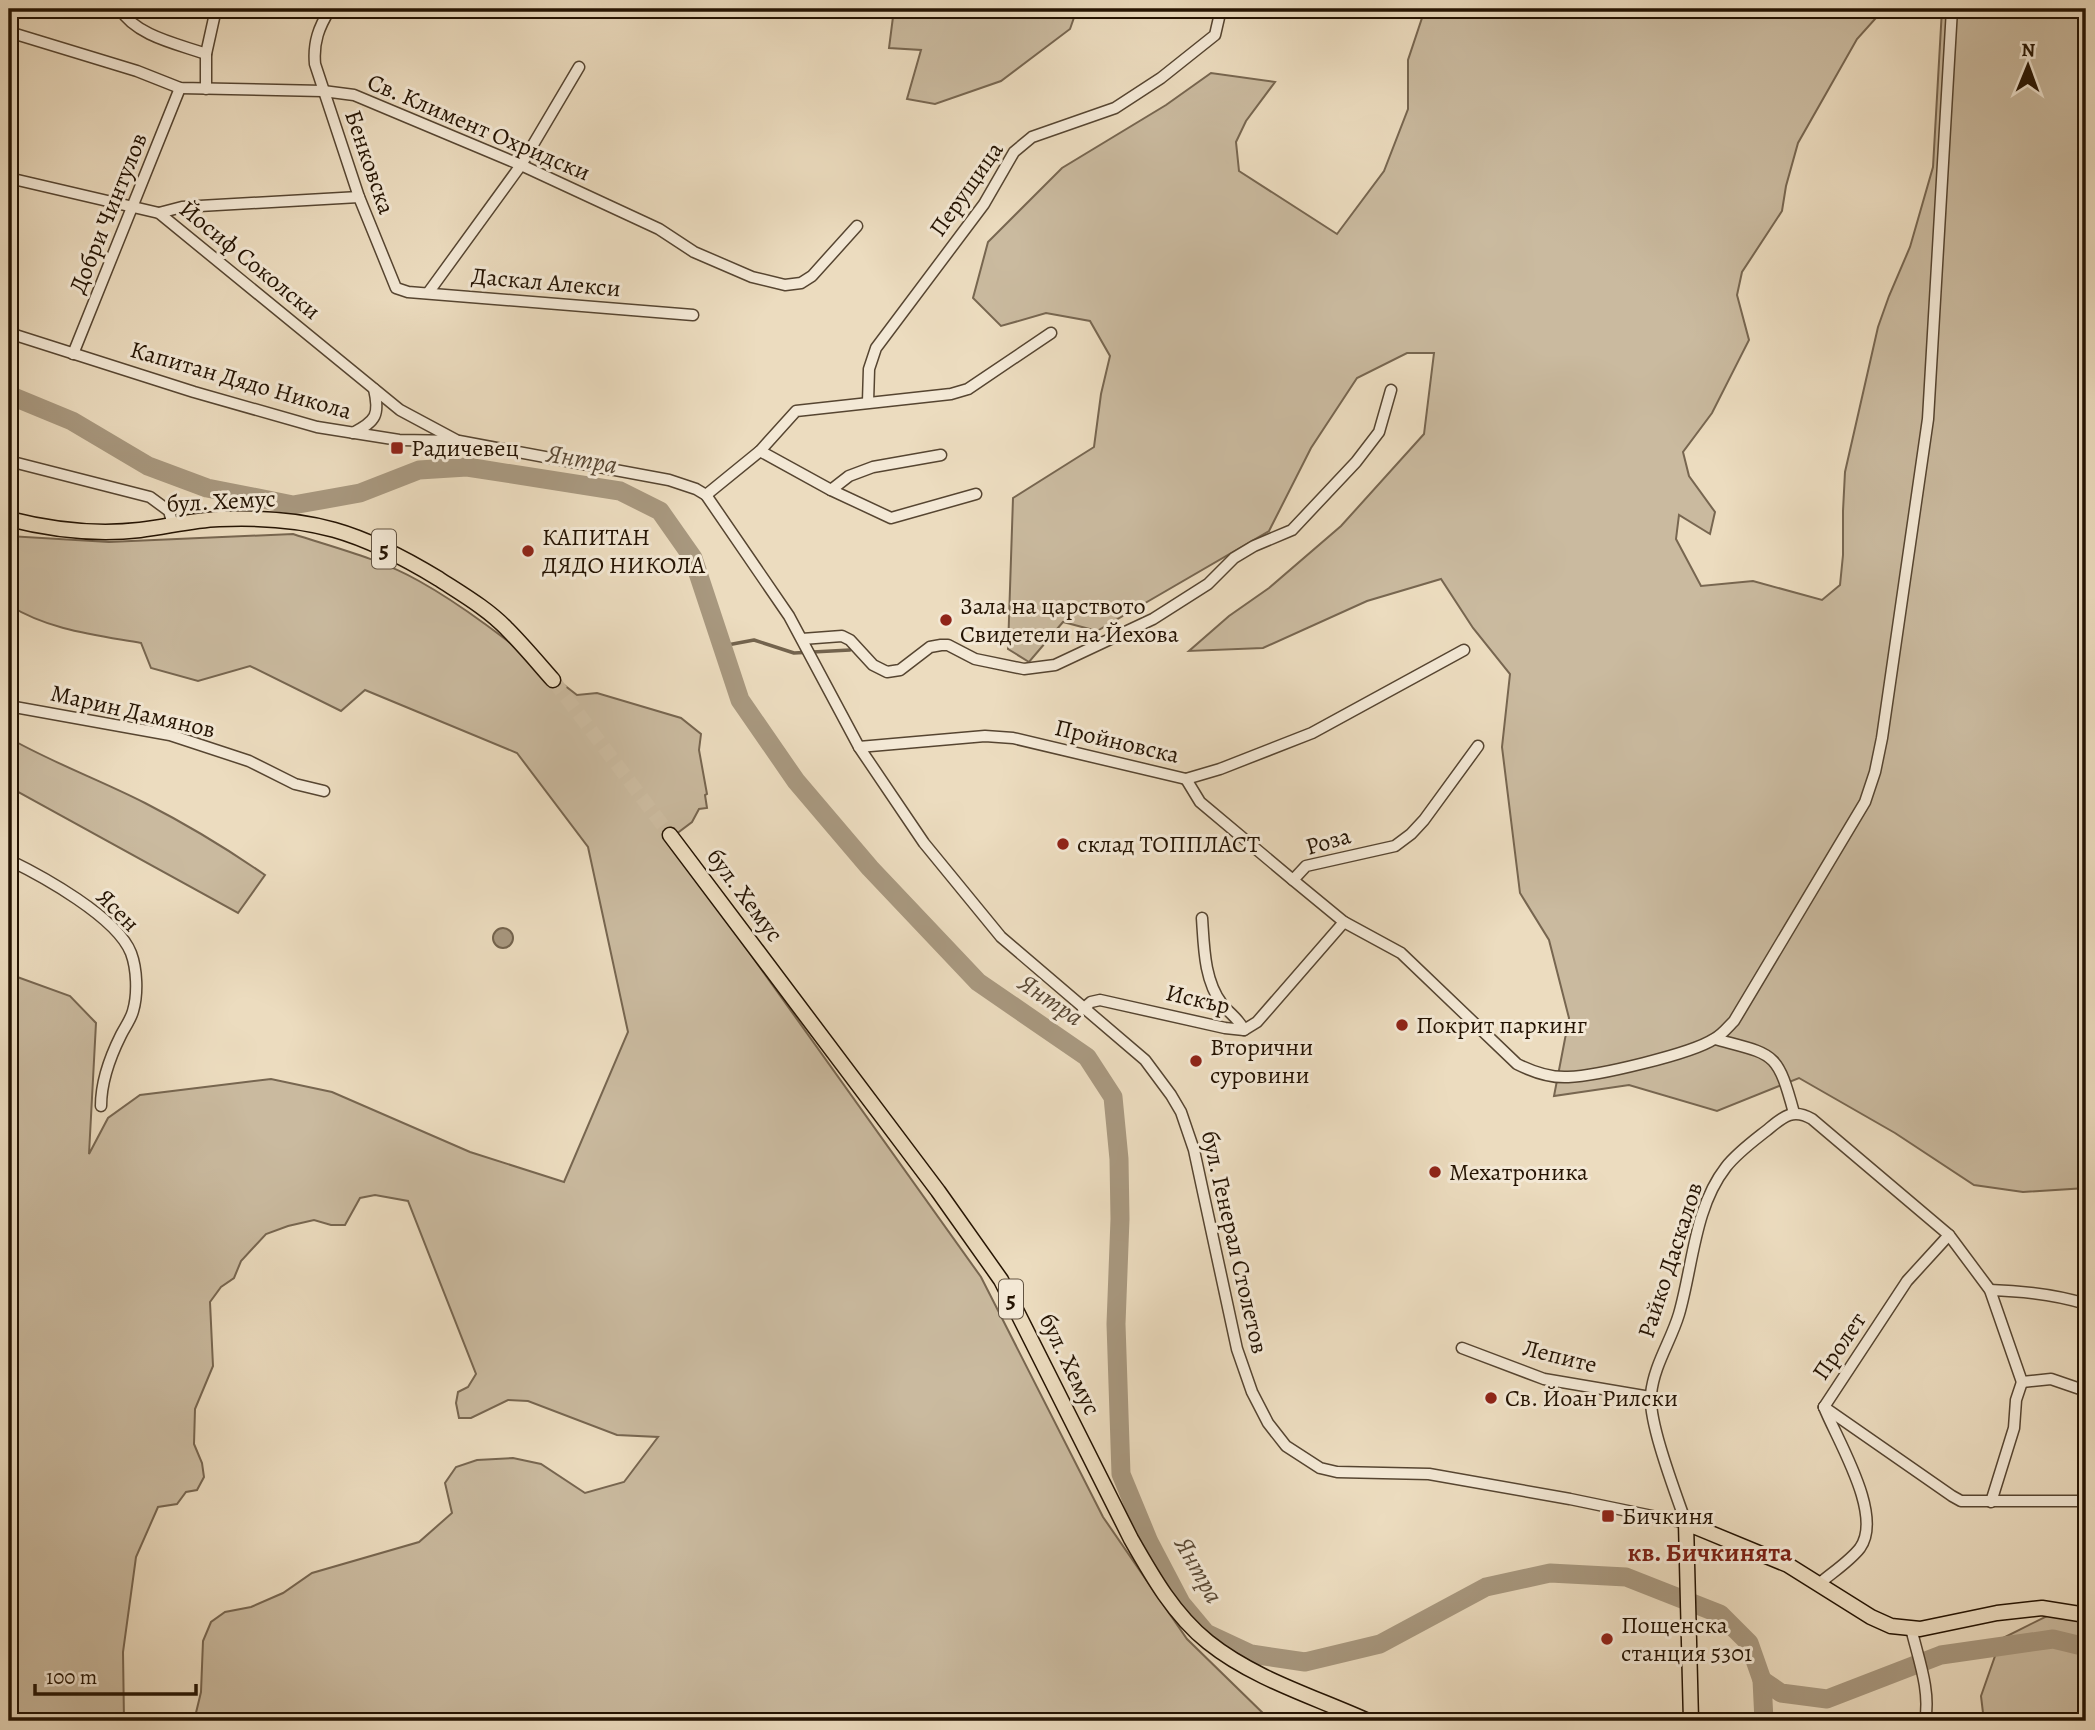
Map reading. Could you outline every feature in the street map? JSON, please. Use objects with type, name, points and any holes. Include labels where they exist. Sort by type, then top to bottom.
[{"type":"main road","name":"бул. Хемус","points":[[9,519],[48,529],[95,532],[137,530],[215,519],[269,518],[312,523],[361,537],[411,562],[459,592],[505,627],[553,680]]},
{"type":"main road","name":"бул. Хемус","points":[[670,835],[938,1191],[1001,1280],[1131,1539],[1153,1579],[1175,1609],[1208,1642],[1243,1664],[1368,1721]]},
{"type":"main road","points":[[1691,1721],[1686,1523],[1788,1565],[1871,1617],[1891,1626],[1944,1626],[1997,1613],[2042,1608],[2086,1615]]},
{"type":"street","points":[[120,9],[130,21],[142,29],[206,54]]},
{"type":"street","points":[[206,89],[206,54],[216,9]]},
{"type":"street","name":"Бенковска","points":[[330,9],[318,29],[314,51],[323,91],[359,197],[396,288]]},
{"type":"street","name":"Перущица","points":[[868,402],[869,369],[876,348],[984,204],[1014,152],[1032,137],[1115,108],[1161,78],[1215,35],[1221,9]]},
{"type":"street","points":[[1293,880],[1344,922],[1401,953],[1517,1064],[1547,1076],[1569,1077],[1632,1065],[1694,1048],[1715,1039],[1734,1021],[1865,802],[1875,772],[1928,419],[1952,9]]},
{"type":"street","name":"Св. Климент Охридски","points":[[9,32],[137,71],[180,88],[323,91],[354,95],[521,165],[659,229],[694,252],[752,277],[785,285],[801,283],[812,276],[857,226]]},
{"type":"street","points":[[428,293],[521,165],[579,67]]},
{"type":"street","name":"Добри Чинтулов","points":[[73,354],[180,88]]},
{"type":"street","name":"Йосиф Соколски","points":[[9,178],[159,213],[187,233],[400,410],[459,441]]},
{"type":"street","points":[[159,213],[182,207],[359,197]]},
{"type":"street","name":"Даскал Алекси","points":[[396,288],[408,292],[693,315]]},
{"type":"street","points":[[1051,332],[968,388],[951,394],[796,411],[760,451],[706,495],[804,642],[842,636],[850,640],[873,666],[887,672],[900,670],[930,647],[941,645],[975,659],[1024,669],[1063,662],[1153,619],[1208,584],[1234,558],[1254,546],[1292,530],[1356,462],[1379,432],[1391,390]]},
{"type":"street","name":"Капитан Дядо Никола","points":[[9,334],[295,422],[399,440],[459,441],[669,480],[706,495]]},
{"type":"street","points":[[353,433],[367,426],[378,410],[374,389]]},
{"type":"street","points":[[760,451],[831,490],[891,518],[976,494]]},
{"type":"street","points":[[831,490],[849,476],[873,467],[941,455]]},
{"type":"street","points":[[9,461],[150,497],[169,511],[173,525]]},
{"type":"street","name":"бул. Генерал Столетов","points":[[804,642],[859,747],[924,843],[985,920],[1083,1009],[1145,1060],[1163,1082],[1181,1112],[1194,1150],[1237,1349],[1252,1392],[1268,1423],[1286,1446],[1320,1468],[1337,1472],[1429,1475],[1570,1499],[1686,1523]]},
{"type":"street","name":"Пройновска","points":[[859,747],[985,736],[1013,738],[1186,779],[1220,769],[1312,733],[1464,650]]},
{"type":"street","name":"Марин Дамянов","points":[[9,706],[170,736],[249,761],[295,784],[324,791]]},
{"type":"street","name":"Роза","points":[[1186,779],[1200,802],[1293,880],[1306,866],[1395,846],[1424,820],[1478,746]]},
{"type":"street","name":"Ясен","points":[[9,860],[68,891],[107,924],[131,954],[136,986],[133,1013],[109,1059],[101,1106]]},
{"type":"street","points":[[1202,918],[1205,956],[1211,984],[1223,1005],[1240,1021],[1244,1030]]},
{"type":"street","name":"Искър","points":[[1083,1009],[1091,1002],[1100,1000],[1244,1030],[1257,1022],[1344,922]]},
{"type":"street","points":[[1715,1039],[1756,1049],[1771,1058],[1785,1079],[1794,1113],[1812,1119],[1949,1235],[1990,1290],[2022,1382],[2016,1399],[2014,1428],[1991,1502]]},
{"type":"street","name":"Райко Даскалов","points":[[1686,1523],[1654,1422],[1650,1397],[1657,1369],[1679,1314],[1692,1252],[1715,1184],[1727,1166],[1749,1145],[1780,1119],[1794,1113]]},
{"type":"street","name":"Пролет","points":[[1820,1583],[1861,1547],[1867,1515],[1860,1485],[1824,1407],[1907,1281],[1949,1235]]},
{"type":"street","points":[[1990,1290],[2060,1296],[2086,1304]]},
{"type":"street","name":"Лепите","points":[[1462,1348],[1544,1379],[1650,1397]]},
{"type":"street","points":[[2022,1382],[2051,1380],[2086,1391]]},
{"type":"street","points":[[1824,1407],[1962,1501],[2086,1501]]},
{"type":"street","points":[[1911,1628],[1924,1678],[1927,1712],[1925,1721]]},
{"type":"shaded area","points":[[894,9],[1077,9],[1070,29],[1001,81],[935,104],[907,99],[921,50],[889,48]]},
{"type":"shaded area","points":[[1425,9],[1884,9],[1857,39],[1798,143],[1782,211],[1742,272],[1737,295],[1749,340],[1712,413],[1683,452],[1689,476],[1715,512],[1710,534],[1679,515],[1676,539],[1701,586],[1753,581],[1822,600],[1840,585],[1845,472],[1878,327],[1910,247],[1933,167],[1942,9],[2086,9],[2086,1188],[2023,1192],[1974,1185],[1895,1133],[1799,1078],[1717,1111],[1629,1085],[1554,1096],[1569,1018],[1549,940],[1520,893],[1502,747],[1510,674],[1473,628],[1441,579],[1367,601],[1263,648],[1189,651],[1229,616],[1269,588],[1341,526],[1424,434],[1434,353],[1407,353],[1357,378],[1311,448],[1269,531],[1097,631],[1063,622],[1029,662],[1008,649],[1013,498],[1094,447],[1101,394],[1110,356],[1090,321],[1046,313],[1001,326],[973,298],[988,242],[1062,168],[1166,105],[1211,73],[1275,82],[1246,121],[1236,142],[1239,171],[1337,234],[1384,171],[1408,109],[1408,60]]},
{"type":"shaded area","points":[[293,534],[373,560],[419,581],[480,620],[577,695],[597,693],[681,718],[701,734],[699,750],[707,808],[699,809],[692,822],[667,841],[981,1277],[1103,1517],[1187,1639],[1271,1721],[194,1721],[201,1692],[203,1641],[211,1622],[225,1612],[251,1607],[283,1593],[312,1573],[419,1542],[452,1513],[445,1483],[456,1467],[477,1460],[513,1458],[541,1464],[585,1493],[624,1482],[658,1437],[617,1435],[528,1401],[508,1400],[471,1418],[459,1418],[456,1403],[458,1392],[468,1387],[476,1374],[408,1201],[375,1195],[360,1198],[345,1225],[331,1225],[314,1220],[266,1234],[241,1261],[234,1278],[221,1287],[210,1302],[213,1366],[195,1409],[194,1444],[202,1463],[204,1477],[197,1490],[186,1492],[177,1504],[158,1507],[136,1557],[123,1652],[124,1721],[9,1721],[9,974],[70,996],[96,1023],[89,1154],[108,1118],[140,1095],[271,1079],[332,1092],[470,1152],[564,1182],[628,1032],[588,847],[517,753],[365,690],[341,711],[250,666],[198,681],[151,668],[141,643],[56,626],[9,605],[9,536],[109,542]]},
{"type":"shaded area","points":[[9,738],[160,811],[265,875],[238,913],[9,787]]},
{"type":"shaded area","points":[[503,928],[510,931],[513,938],[510,945],[503,948],[496,945],[493,938],[496,931]]},
{"type":"shaded area","points":[[2051,1614],[2086,1622],[2086,1721],[1984,1721],[1981,1696],[2001,1639]]},
{"type":"waterway","name":"Янтра","points":[[9,395],[72,421],[148,466],[207,488],[293,505],[360,493],[419,470],[467,467],[620,491],[660,511],[693,558],[740,700],[796,781],[870,868],[978,982],[1087,1057],[1113,1097],[1119,1159],[1116,1324],[1121,1474],[1149,1542],[1181,1603],[1206,1633],[1251,1654],[1305,1662],[1380,1644],[1486,1587],[1550,1573],[1626,1577],[1720,1614],[1749,1643],[1762,1680],[1764,1721]]},
{"type":"waterway","points":[[722,646],[754,640],[794,653],[850,650]]},
{"type":"waterway","points":[[1762,1680],[1781,1693],[1827,1699],[1941,1655],[2053,1639],[2086,1647]]},
{"type":"tunnel","points":[[553,680],[670,835]]},
{"type":"place","name":"Радичевец","points":[[397,448]]},
{"type":"place","name":"КАПИТАН ДЯДО НИКОЛА","points":[[528,551]]},
{"type":"place","name":"Зала на царството Свидетели на Йехова","points":[[946,620]]},
{"type":"place","name":"склад ТОППЛАСТ","points":[[1063,844]]},
{"type":"place","name":"Покрит паркинг","points":[[1402,1025]]},
{"type":"place","name":"Вторични суровини","points":[[1196,1061]]},
{"type":"place","name":"Мехатроника","points":[[1435,1172]]},
{"type":"place","name":"Св. Йоан Рилски","points":[[1491,1398]]},
{"type":"place","name":"Бичкиня","points":[[1608,1516]]},
{"type":"place","name":"Пощенска станция 5301","points":[[1607,1639]]},
{"type":"district","name":"кв. Бичкинята","points":[[1710,1552]]}]
